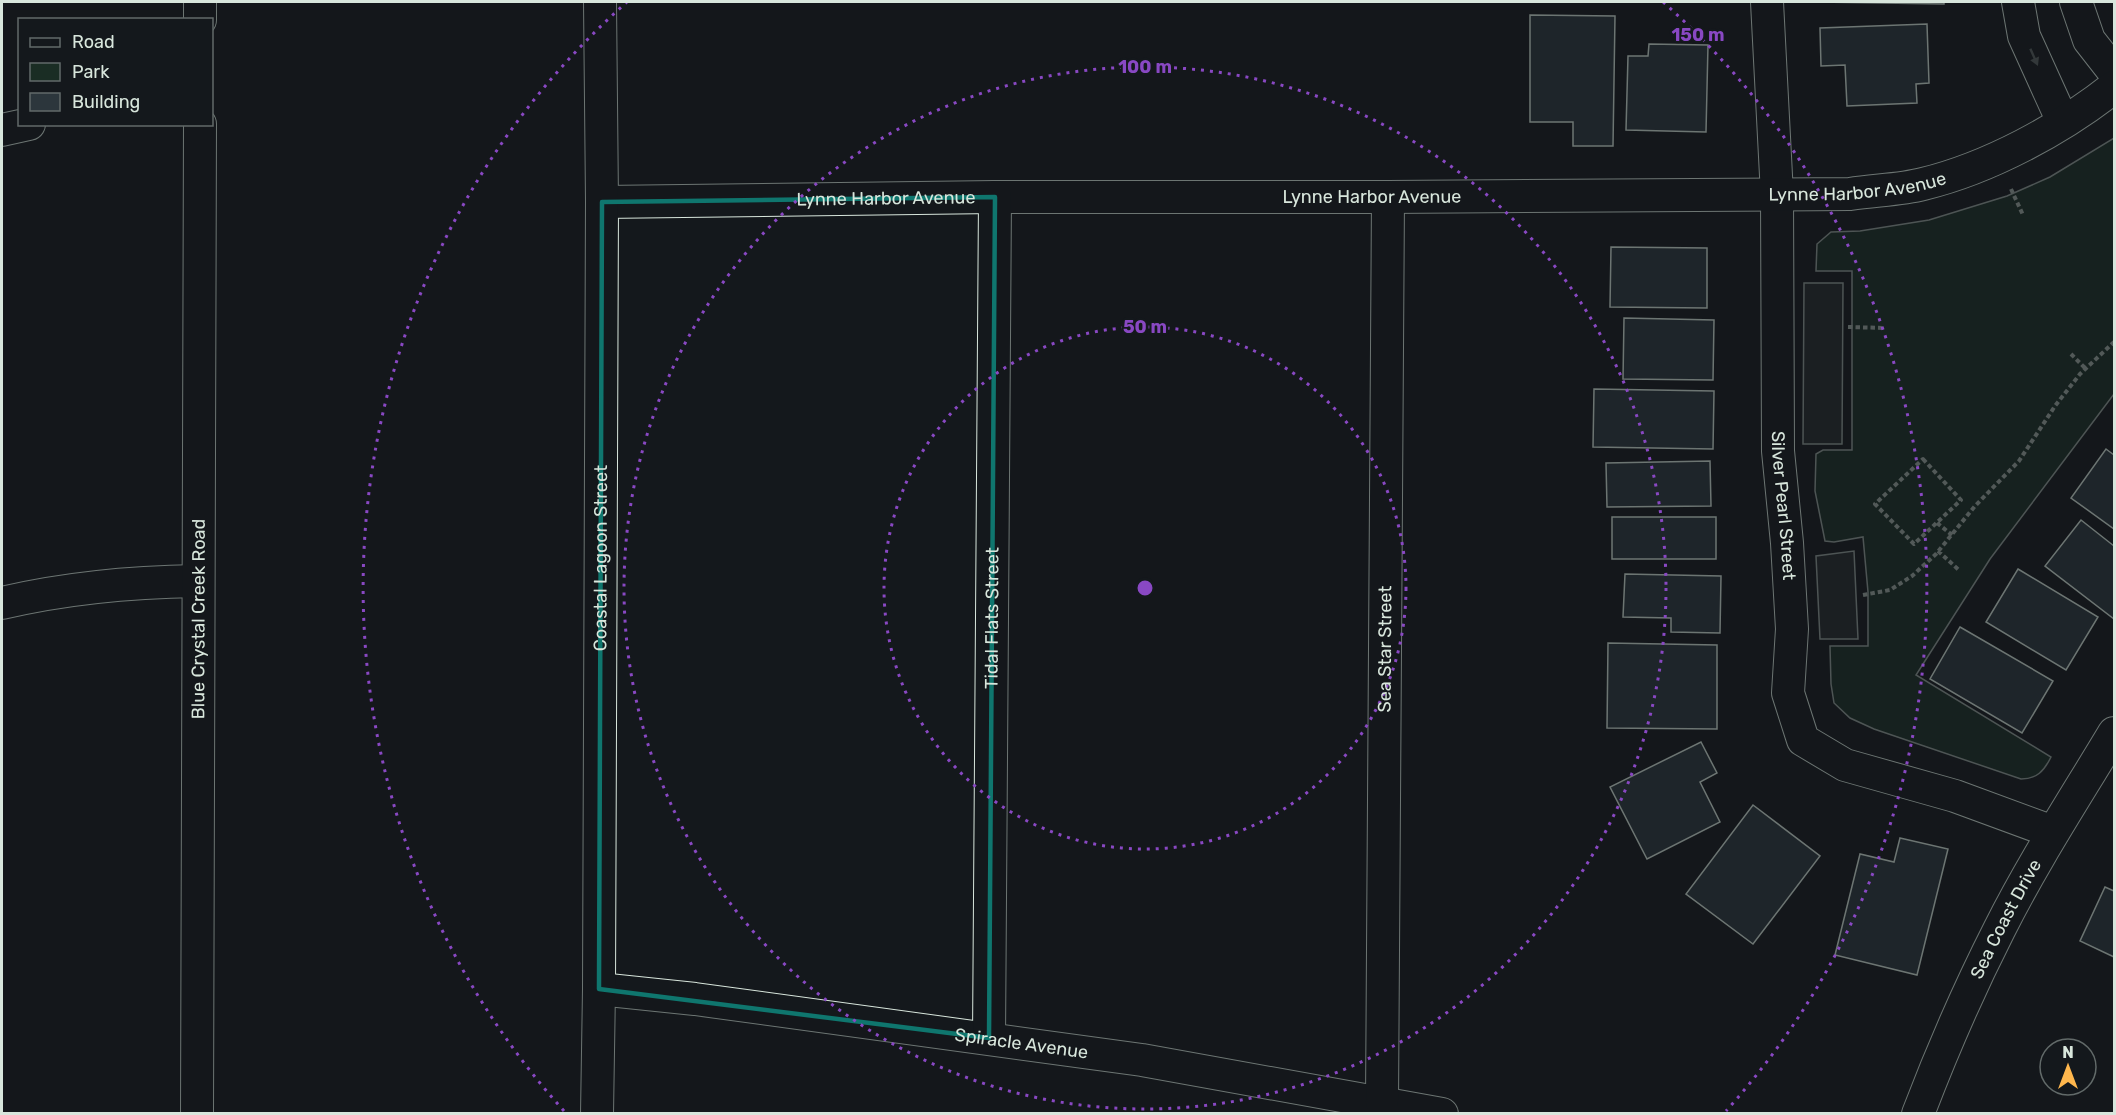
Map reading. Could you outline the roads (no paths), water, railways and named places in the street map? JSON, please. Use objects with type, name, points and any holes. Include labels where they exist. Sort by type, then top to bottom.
[{"type":"street","points":[[200,2],[200,18]]},
{"type":"street","name":"Coastal Lagoon Street","points":[[597,1113],[602,202],[600,2]]},
{"type":"street","name":"Silver Pearl Street","points":[[1767,2],[1777,195],[1778,451],[1792,629],[1788,693],[1803,740],[1845,765],[1955,796],[2053,832]]},
{"type":"street","points":[[2018,2],[2024,36],[2063,122]]},
{"type":"street","points":[[2076,2],[2090,40],[2115,72]]},
{"type":"street","name":"Lynne Harbor Avenue","points":[[602,202],[995,197],[1850,194],[1923,184],[1995,160],[2090,106],[2115,87]]},
{"type":"street","points":[[2,130],[21,126]]},
{"type":"street","name":"Blue Crystal Creek Road","points":[[197,1113],[200,126]]},
{"type":"street","name":"Tidal Flats Street","points":[[989,1038],[995,197]]},
{"type":"street","name":"Sea Star Street","points":[[1382,1102],[1388,197]]},
{"type":"street","points":[[2,603],[48,592],[88,587],[197,581]]},
{"type":"street","name":"Sea Coast Drive","points":[[1918,1113],[1937,1065],[1999,929],[2053,832],[2115,733]]},
{"type":"street","name":"Spiracle Avenue","points":[[599,989],[695,999],[1142,1060],[1442,1113]]}]
